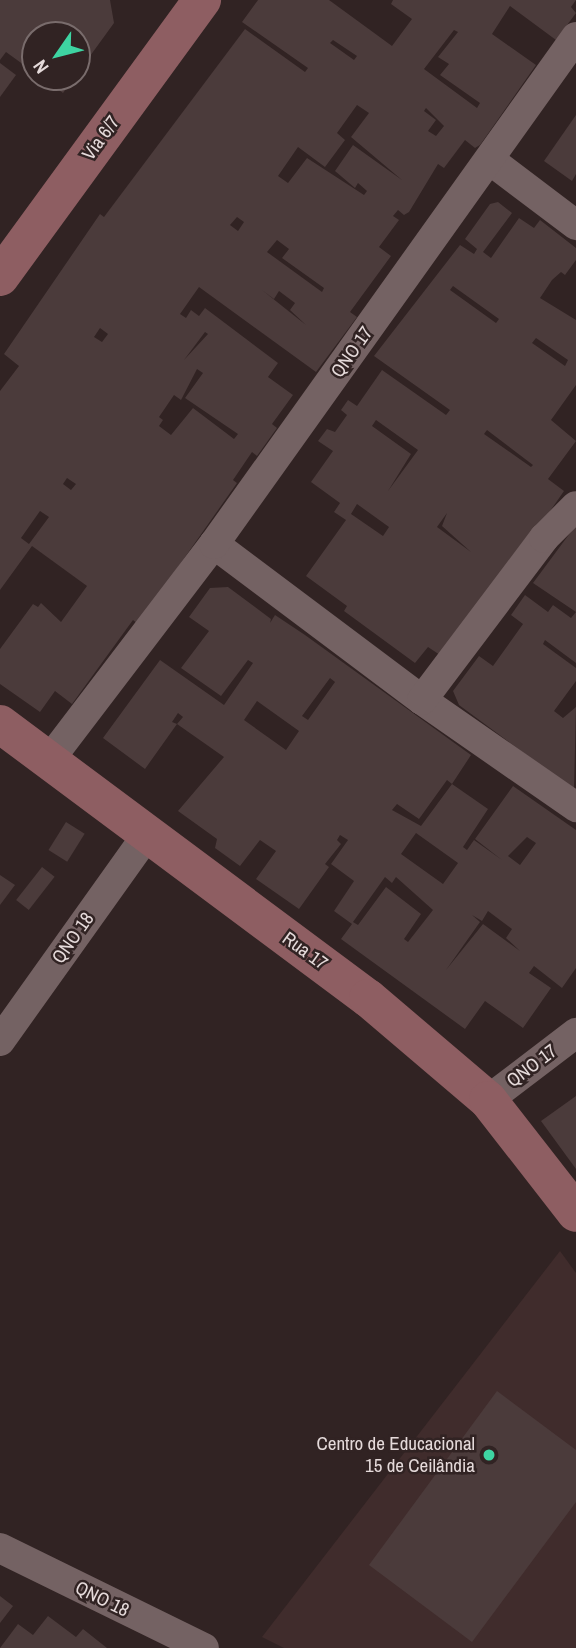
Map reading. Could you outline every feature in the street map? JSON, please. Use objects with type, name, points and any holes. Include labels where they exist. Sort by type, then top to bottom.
[{"type":"street","name":"Via 6/7","points":[[0,276],[191,4]]},
{"type":"street","name":"QNO 17","points":[[50,759],[214,544],[576,37]]},
{"type":"street","points":[[490,160],[576,225]]},
{"type":"street","points":[[422,701],[544,538],[576,506]]},
{"type":"street","points":[[214,544],[422,701],[576,807]]},
{"type":"street","name":"Rua 17","points":[[0,724],[368,998],[488,1100],[576,1213]]},
{"type":"street","name":"QNO 18","points":[[0,1041],[147,835]]},
{"type":"street","name":"QNO 17","points":[[488,1100],[576,1033]]},
{"type":"street","name":"QNO 18","points":[[0,1548],[204,1648]]},
{"type":"shaded area","name":"Centro de Educacional 15 de Ceilândia","points":[[560,1251],[576,1273],[576,1648],[284,1648],[262,1637]]},
{"type":"building","points":[[0,0],[110,0],[114,23],[91,55],[91,21],[21,21],[21,63],[6,52],[0,60]]},
{"type":"building","points":[[258,0],[329,0],[392,46],[412,19],[391,4],[393,0],[576,0],[571,7],[576,13],[556,40],[510,6],[492,34],[536,65],[480,145],[475,148],[465,140],[444,168],[438,164],[409,212],[404,215],[398,210],[393,216],[399,220],[379,247],[391,256],[350,312],[357,317],[316,372],[199,287],[180,314],[186,318],[191,310],[199,316],[205,308],[278,363],[268,377],[293,395],[272,424],[277,428],[257,456],[252,452],[233,480],[237,483],[138,624],[133,620],[72,704],[55,691],[40,712],[0,684],[0,649],[33,604],[38,607],[41,603],[61,622],[87,586],[32,546],[0,590],[0,391],[19,366],[4,354],[100,214],[104,217],[245,29],[305,72],[308,68],[242,22]],"holes":[[[454,30],[458,32],[438,57],[449,64],[440,75],[480,103],[477,108],[424,69]],[[333,40],[357,56],[354,60],[330,43]],[[357,105],[369,113],[351,137],[402,180],[353,145],[335,171],[355,188],[358,183],[367,191],[364,195],[307,158],[288,183],[278,176],[298,147],[325,167],[345,140],[337,133]],[[426,108],[444,126],[436,136],[428,131],[436,120],[424,111]],[[237,217],[244,222],[238,231],[230,225]],[[277,240],[289,249],[282,258],[324,288],[322,292],[267,252]],[[262,290],[274,299],[279,291],[295,303],[290,310],[306,325]],[[100,328],[108,334],[102,342],[94,337]],[[205,332],[208,334],[184,360]],[[197,369],[203,373],[185,398],[238,434],[234,439],[193,408],[171,435],[159,426],[163,420],[159,417],[174,395],[181,400]],[[67,478],[76,484],[71,490],[63,484]],[[40,511],[49,517],[29,544],[21,538]]]},
{"type":"building","points":[[0,63],[16,75],[0,97]]},
{"type":"building","points":[[576,115],[576,174],[572,181],[544,161]]},
{"type":"building","points":[[498,202],[512,213],[483,252],[491,258],[519,218],[534,228],[540,220],[576,248],[576,260],[565,275],[561,272],[552,280],[540,298],[576,320],[576,385],[551,420],[576,441],[548,479],[564,491],[505,576],[440,655],[428,647],[415,663],[344,611],[347,606],[306,576],[346,520],[334,512],[340,503],[311,482],[333,451],[318,441],[327,429],[335,432],[347,415],[341,410],[348,400],[357,406],[382,370],[446,415],[450,410],[374,356],[460,245],[474,254],[477,249],[465,239],[490,204]],"holes":[[[453,286],[499,319],[496,323],[450,290]],[[536,338],[568,360],[565,366],[532,343]],[[376,420],[418,450],[388,491],[411,454],[372,426]],[[487,430],[533,465],[531,467],[484,434]],[[357,504],[389,527],[383,536],[351,514]],[[447,513],[442,526],[471,552],[437,527]]]},
{"type":"building","points":[[576,525],[576,612],[533,583]]},
{"type":"building","points":[[228,587],[271,619],[270,623],[275,615],[471,755],[452,784],[488,809],[463,847],[467,850],[474,840],[502,860],[475,839],[513,786],[576,830],[576,968],[562,988],[534,966],[529,973],[551,988],[523,1028],[485,1001],[465,1029],[341,939],[352,924],[334,911],[354,881],[331,864],[348,840],[340,835],[337,840],[341,844],[325,864],[329,867],[299,909],[256,879],[276,851],[260,840],[240,866],[215,848],[217,839],[178,811],[224,757],[177,724],[145,769],[103,738],[160,660],[224,705],[253,663],[248,660],[221,696],[181,668],[209,631],[189,617],[210,588]],"holes":[[[330,678],[335,682],[308,720],[302,716]],[[257,701],[299,731],[286,750],[244,720]],[[178,713],[183,717],[177,724],[172,722]],[[447,780],[452,784],[421,826],[392,810],[397,804],[419,819]],[[416,833],[458,863],[443,884],[401,854]],[[527,837],[536,843],[520,865],[508,856]],[[385,877],[392,883],[396,877],[433,910],[408,942],[404,939],[421,914],[386,887],[358,925],[353,922]],[[488,911],[512,929],[506,938],[520,951],[483,924],[446,970],[480,922],[472,915],[482,921]]]},
{"type":"building","points":[[525,595],[548,612],[553,605],[571,618],[576,612],[576,663],[545,640],[543,644],[576,668],[576,681],[554,711],[563,718],[576,707],[574,790],[459,705],[453,691],[479,656],[493,666],[523,624],[511,615]]},
{"type":"building","points":[[66,822],[85,834],[67,862],[49,850]]},
{"type":"building","points":[[42,867],[55,877],[29,910],[16,900]]},
{"type":"building","points":[[0,875],[15,885],[0,905]]},
{"type":"building","points":[[576,1096],[576,1169],[541,1121]]},
{"type":"building","points":[[497,1391],[576,1450],[576,1502],[472,1642],[369,1565]]},
{"type":"building","points":[[0,1596],[13,1606],[0,1623]]},
{"type":"building","points":[[48,1616],[76,1637],[83,1629],[107,1648],[0,1648],[18,1624],[33,1635]]},
{"type":"place","name":"Centro de Educacional 15 de Ceilândia","points":[[489,1455]]}]
